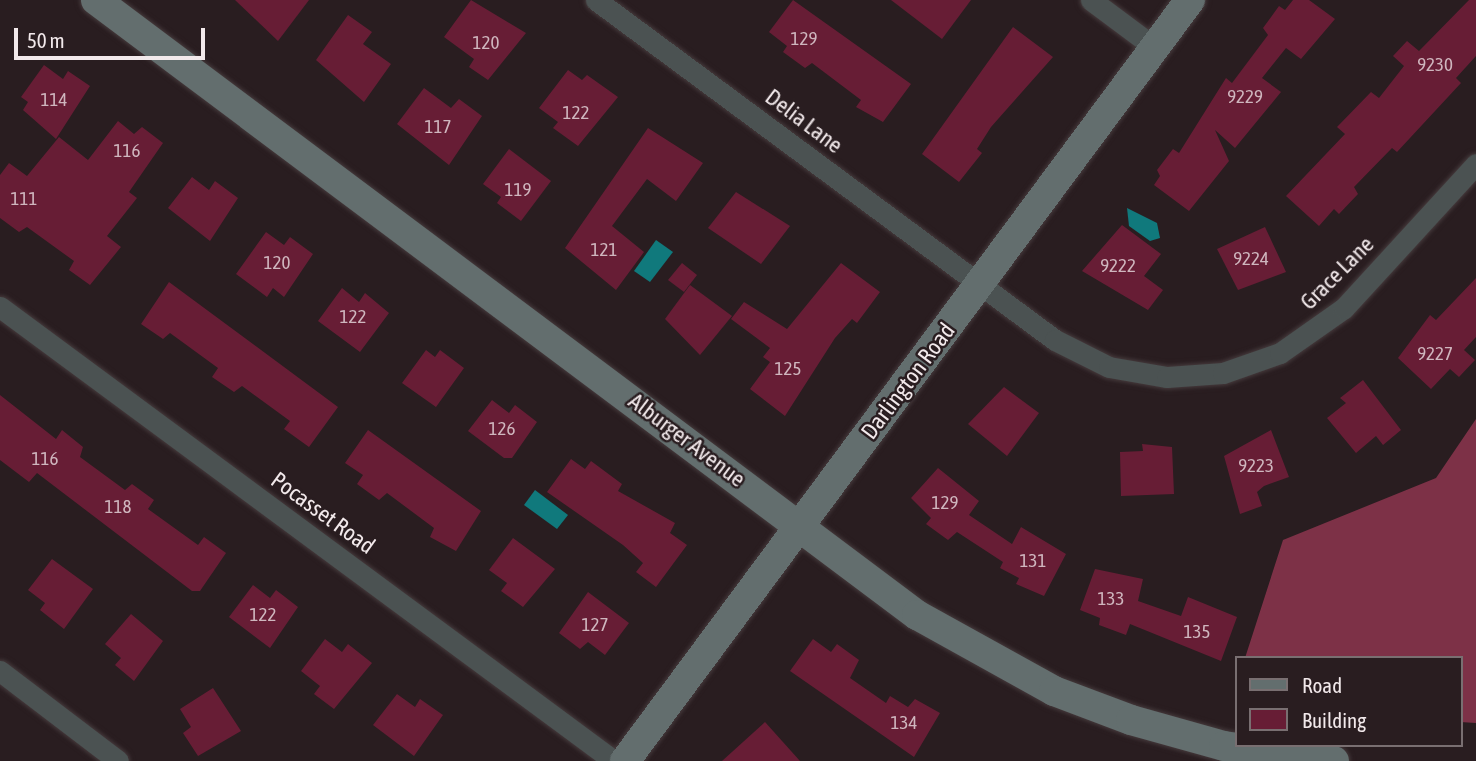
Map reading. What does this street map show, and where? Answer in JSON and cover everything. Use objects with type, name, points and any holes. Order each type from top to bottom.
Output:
[{"type":"street","name":"Alburger Avenue","points":[[96,0],[800,524],[917,615],[1055,691],[1224,746],[1334,761]]},
{"type":"street","name":"Delia Lane","points":[[596,0],[981,285]]},
{"type":"street","points":[[1091,0],[1154,47]]},
{"type":"street","name":"Darlington Road","points":[[625,761],[1190,0]]},
{"type":"street","name":"Grace Lane","points":[[981,285],[1055,340],[1109,367],[1167,377],[1223,373],[1280,353],[1315,332],[1476,164]]},
{"type":"street","name":"Pocasset Road","points":[[0,307],[614,761]]},
{"type":"street","points":[[0,671],[118,761]]},
{"type":"shaded area","points":[[1476,419],[1476,723],[1462,722],[1462,656],[1246,656],[1283,540],[1436,478]]},
{"type":"water","points":[[1127,208],[1157,223],[1160,238],[1150,241],[1129,226]]},
{"type":"water","points":[[656,240],[673,252],[650,282],[634,271]]},
{"type":"water","points":[[535,490],[568,515],[557,529],[524,505]]},
{"type":"building","points":[[235,0],[309,0],[278,41]]},
{"type":"building","points":[[471,0],[526,33],[488,80],[469,67],[474,59],[444,37]]},
{"type":"building","points":[[793,0],[911,84],[883,122],[856,107],[861,100],[812,63],[805,68],[783,52],[787,46],[769,32]]},
{"type":"building","points":[[891,0],[971,0],[942,39]]},
{"type":"building","points":[[1293,0],[1309,0],[1335,19],[1301,59],[1286,48],[1262,78],[1281,92],[1235,148],[1215,130],[1229,161],[1189,211],[1154,185],[1160,176],[1157,170],[1173,149],[1179,153],[1226,78],[1232,83],[1268,35],[1263,28],[1279,6],[1285,10]]},
{"type":"building","points":[[1469,0],[1476,0],[1476,56],[1456,78],[1461,83],[1397,152],[1392,148],[1354,187],[1358,194],[1339,214],[1334,209],[1319,226],[1286,196],[1345,134],[1337,127],[1371,92],[1379,98],[1404,66],[1393,56],[1407,41],[1419,51]]},
{"type":"building","points":[[348,15],[372,32],[363,44],[391,64],[364,102],[316,60]]},
{"type":"building","points":[[1013,27],[1053,57],[991,127],[977,149],[982,153],[959,182],[922,154]]},
{"type":"building","points":[[44,65],[63,79],[68,71],[90,86],[56,139],[23,110],[28,102],[21,97]]},
{"type":"building","points":[[568,70],[582,80],[587,75],[618,97],[578,146],[553,128],[558,122],[539,108]]},
{"type":"building","points":[[424,88],[451,108],[459,99],[482,116],[449,165],[397,124]]},
{"type":"building","points":[[118,121],[134,134],[142,127],[163,143],[129,192],[137,198],[107,236],[121,247],[90,285],[69,270],[74,261],[27,227],[19,232],[0,218],[0,175],[9,163],[27,176],[59,137],[88,160]]},
{"type":"building","points":[[648,128],[703,163],[676,201],[647,179],[612,226],[644,252],[616,290],[565,248]]},
{"type":"building","points":[[509,149],[551,181],[521,221],[497,203],[501,197],[483,184]]},
{"type":"building","points":[[192,177],[209,190],[215,181],[238,198],[210,241],[168,208]]},
{"type":"building","points":[[736,192],[790,226],[761,264],[708,228]]},
{"type":"building","points":[[1122,225],[1161,254],[1144,276],[1163,290],[1148,310],[1082,271]]},
{"type":"building","points":[[1265,227],[1286,272],[1238,290],[1217,249]]},
{"type":"building","points":[[266,232],[284,245],[290,237],[313,254],[284,297],[273,288],[267,297],[236,274]]},
{"type":"building","points":[[682,263],[697,275],[684,292],[668,280]]},
{"type":"building","points":[[841,263],[880,292],[857,323],[852,319],[835,338],[785,416],[750,389],[770,362],[763,357],[770,348],[731,319],[744,302],[787,329]]},
{"type":"building","points":[[1476,278],[1476,337],[1464,350],[1475,360],[1459,377],[1450,369],[1431,389],[1398,358],[1430,315],[1436,320]]},
{"type":"building","points":[[169,282],[338,407],[309,447],[284,429],[290,421],[242,386],[234,392],[212,377],[218,368],[170,333],[163,339],[141,324]]},
{"type":"building","points":[[690,285],[732,316],[700,355],[665,319]]},
{"type":"building","points":[[342,288],[359,302],[365,293],[389,313],[360,352],[318,321]]},
{"type":"building","points":[[426,350],[435,357],[440,350],[464,368],[436,407],[402,383]]},
{"type":"building","points":[[1363,380],[1401,430],[1383,445],[1376,436],[1356,453],[1327,418],[1346,403],[1340,398]]},
{"type":"building","points":[[1004,387],[1039,413],[1007,456],[968,424]]},
{"type":"building","points":[[0,395],[56,439],[62,430],[83,447],[80,457],[125,490],[132,484],[154,500],[148,509],[198,545],[204,537],[226,553],[200,591],[192,591],[37,473],[29,482],[0,460]]},
{"type":"building","points":[[492,400],[509,413],[515,405],[537,422],[512,458],[504,458],[468,431]]},
{"type":"building","points":[[368,430],[481,511],[456,551],[430,537],[434,528],[387,493],[379,500],[357,484],[363,475],[345,463]]},
{"type":"building","points":[[1271,430],[1289,477],[1264,486],[1257,492],[1262,506],[1240,514],[1224,456]]},
{"type":"building","points":[[1142,444],[1172,447],[1174,494],[1121,496],[1120,452],[1143,451]]},
{"type":"building","points":[[571,459],[585,469],[591,461],[622,484],[618,491],[675,523],[670,533],[687,545],[656,587],[636,572],[643,563],[623,545],[547,492]]},
{"type":"building","points":[[938,468],[979,501],[969,515],[1012,544],[1021,527],[1066,554],[1044,596],[1016,584],[1019,578],[1000,568],[1003,562],[957,532],[948,540],[926,524],[931,518],[911,498]]},
{"type":"building","points":[[513,538],[555,569],[523,607],[501,591],[507,583],[489,570]]},
{"type":"building","points":[[52,559],[93,589],[64,629],[40,610],[45,603],[28,590]]},
{"type":"building","points":[[1095,569],[1143,579],[1138,601],[1181,616],[1188,597],[1237,617],[1221,661],[1130,624],[1126,635],[1099,625],[1100,618],[1080,610]]},
{"type":"building","points":[[253,585],[270,598],[276,590],[298,607],[270,648],[229,617]]},
{"type":"building","points":[[588,592],[629,623],[605,655],[588,642],[580,649],[559,633]]},
{"type":"building","points":[[131,614],[163,641],[134,681],[115,665],[121,658],[105,644]]},
{"type":"building","points":[[325,639],[342,652],[348,644],[372,663],[334,709],[314,694],[320,686],[301,671]]},
{"type":"building","points":[[813,639],[831,652],[837,644],[859,660],[850,678],[886,703],[890,696],[908,707],[915,699],[940,713],[914,757],[790,671]]},
{"type":"building","points":[[213,688],[241,731],[198,756],[183,733],[191,727],[180,709]]},
{"type":"building","points":[[397,694],[415,707],[420,699],[443,715],[414,756],[373,725]]},
{"type":"building","points":[[765,722],[800,761],[722,761]]}]
